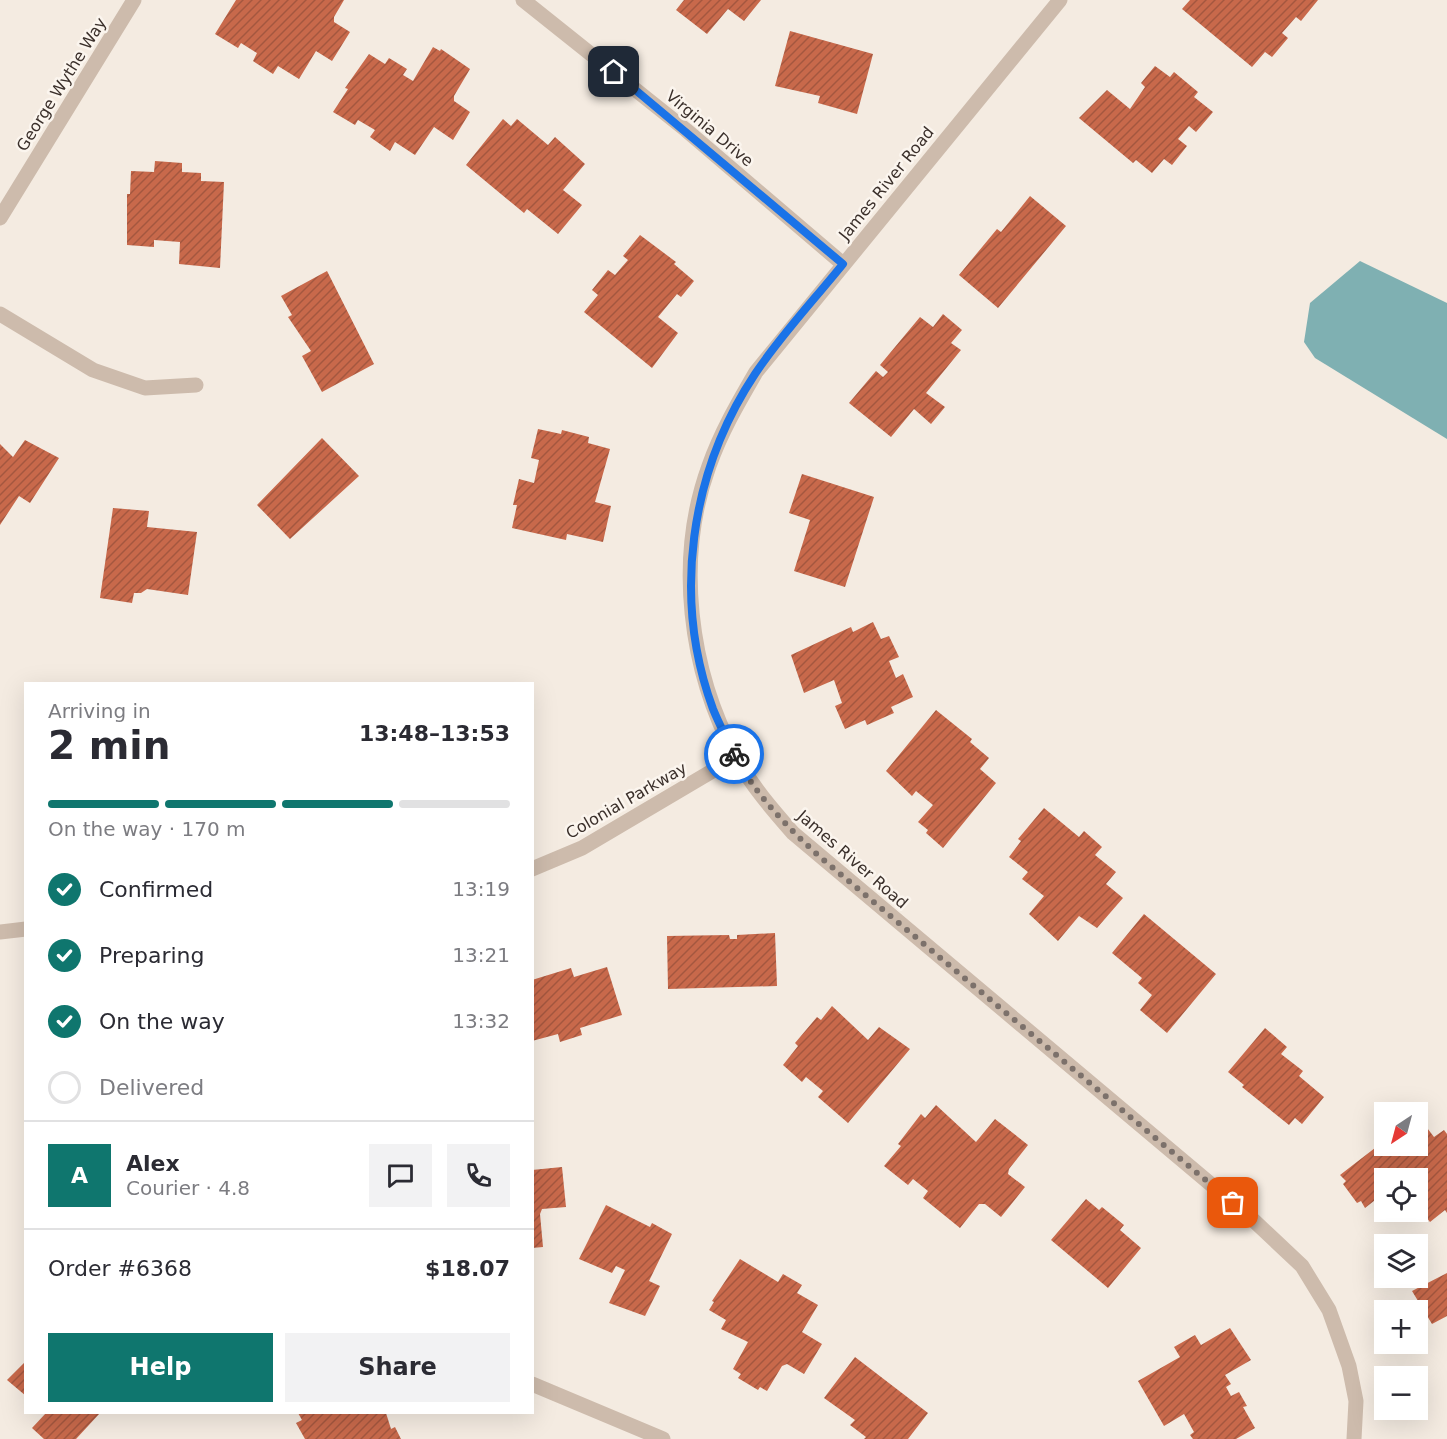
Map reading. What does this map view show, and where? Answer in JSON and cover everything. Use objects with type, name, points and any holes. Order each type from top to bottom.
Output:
[{"type":"street","name":"George Wythe Way","points":[[0,218],[134,0]]},
{"type":"street","name":"Virginia Drive","points":[[523,0],[686,130],[843,264]]},
{"type":"street","name":"James River Road","points":[[1060,0],[756,372],[729,418],[708,468],[696,518],[691,568],[692,616],[700,663],[713,709],[736,758],[760,795],[793,833],[1251,1218],[1302,1266],[1329,1310],[1349,1366],[1356,1401],[1354,1439]]},
{"type":"street","points":[[0,314],[93,370],[145,388],[196,385]]},
{"type":"street","name":"Colonial Parkway","points":[[534,868],[582,848],[736,758]]},
{"type":"street","points":[[0,932],[24,929]]},
{"type":"street","points":[[534,1385],[663,1439]]},
{"type":"water","points":[[1360,261],[1447,303],[1447,439],[1315,358],[1304,342],[1310,303]]},
{"type":"building","points":[[236,0],[344,0],[334,17],[334,22],[350,32],[332,61],[316,51],[299,79],[278,66],[273,74],[253,61],[257,53],[241,43],[238,48],[215,34]]},
{"type":"building","points":[[684,0],[761,0],[744,21],[728,9],[707,34],[676,10]]},
{"type":"building","points":[[1190,0],[1318,0],[1301,21],[1296,17],[1282,33],[1288,38],[1272,57],[1265,52],[1252,67],[1182,9]]},
{"type":"building","points":[[790,31],[873,54],[857,114],[818,103],[820,96],[775,86]]},
{"type":"building","points":[[433,47],[440,51],[441,49],[470,69],[454,96],[454,101],[470,112],[453,140],[434,127],[415,155],[395,142],[390,151],[370,137],[375,130],[358,120],[355,125],[333,112],[348,89],[345,88],[369,54],[385,64],[389,58],[407,69],[403,75],[413,81]]},
{"type":"building","points":[[1155,66],[1170,77],[1174,72],[1198,92],[1194,97],[1213,112],[1196,132],[1189,126],[1178,139],[1187,146],[1172,165],[1164,159],[1152,173],[1136,160],[1133,163],[1079,118],[1107,90],[1130,109],[1145,87],[1141,83]]},
{"type":"building","points":[[503,119],[511,126],[517,119],[548,145],[555,137],[585,164],[563,190],[582,205],[558,234],[527,209],[524,213],[466,165]]},
{"type":"building","points":[[155,161],[182,163],[182,172],[201,173],[201,181],[224,182],[220,268],[179,264],[180,242],[154,240],[154,247],[127,245],[127,194],[130,194],[131,171],[154,172]]},
{"type":"building","points":[[1030,196],[1066,226],[998,308],[959,275],[997,229],[1001,232]]},
{"type":"building","points":[[640,235],[676,262],[674,264],[694,281],[681,297],[677,294],[658,317],[678,333],[652,368],[584,312],[598,295],[592,290],[608,270],[615,275],[628,260],[623,256]]},
{"type":"building","points":[[327,271],[374,364],[322,392],[302,356],[311,351],[288,317],[292,315],[281,296]]},
{"type":"building","points":[[943,314],[962,330],[951,343],[961,350],[926,393],[945,407],[931,424],[914,409],[891,437],[849,403],[876,371],[883,377],[888,372],[880,365],[920,317],[933,327]]},
{"type":"building","points":[[538,429],[561,434],[562,430],[589,437],[588,443],[610,449],[595,502],[611,506],[603,542],[567,534],[566,540],[512,528],[517,505],[513,505],[519,479],[534,483],[539,460],[531,458]]},
{"type":"building","points":[[322,438],[359,476],[290,539],[257,505]]},
{"type":"building","points":[[25,440],[59,458],[30,503],[19,496],[0,525],[0,444],[13,457]]},
{"type":"building","points":[[802,474],[874,497],[845,587],[794,571],[810,520],[789,513]]},
{"type":"building","points":[[113,508],[149,511],[147,527],[197,532],[188,595],[147,589],[141,593],[134,593],[132,603],[100,598]]},
{"type":"building","points":[[873,622],[881,639],[889,636],[899,657],[889,661],[896,678],[903,674],[913,697],[891,707],[894,713],[867,725],[865,720],[845,729],[835,706],[842,703],[834,680],[804,693],[791,655],[851,627],[853,632]]},
{"type":"building","points":[[936,710],[972,739],[970,742],[989,758],[980,769],[996,783],[943,848],[926,833],[928,830],[918,822],[933,805],[916,791],[912,796],[886,771]]},
{"type":"building","points":[[1044,808],[1079,837],[1084,831],[1102,847],[1095,855],[1116,872],[1106,884],[1123,898],[1097,928],[1079,916],[1058,941],[1029,914],[1044,896],[1022,879],[1028,872],[1009,857],[1021,841],[1018,839]]},
{"type":"building","points":[[1144,914],[1216,974],[1167,1033],[1140,1010],[1152,995],[1138,983],[1142,978],[1112,953]]},
{"type":"building","points":[[775,933],[777,986],[668,989],[667,936],[729,935],[730,939],[737,939],[737,935]]},
{"type":"building","points":[[607,967],[622,1015],[580,1028],[582,1035],[560,1042],[558,1034],[534,1040],[534,979],[571,968],[574,977]]},
{"type":"building","points":[[832,1006],[868,1040],[879,1027],[910,1049],[848,1123],[818,1097],[823,1091],[806,1077],[802,1082],[783,1065],[798,1046],[795,1043],[817,1017],[821,1020]]},
{"type":"building","points":[[1265,1028],[1287,1047],[1281,1054],[1303,1071],[1299,1076],[1324,1097],[1302,1124],[1295,1118],[1289,1125],[1242,1087],[1244,1085],[1228,1072]]},
{"type":"building","points":[[936,1105],[976,1142],[995,1119],[1028,1145],[1009,1169],[1008,1174],[1025,1187],[1001,1217],[985,1204],[979,1204],[960,1228],[923,1198],[928,1191],[913,1179],[908,1185],[884,1166],[901,1146],[898,1144],[921,1114],[925,1118]]},
{"type":"building","points":[[1428,1129],[1434,1137],[1444,1130],[1447,1134],[1447,1213],[1445,1210],[1430,1222],[1428,1220],[1428,1168],[1374,1168],[1374,1201],[1365,1208],[1361,1201],[1357,1203],[1343,1184],[1346,1181],[1340,1175],[1374,1149],[1374,1156],[1428,1156]]},
{"type":"building","points":[[562,1167],[566,1207],[542,1209],[540,1214],[543,1247],[534,1248],[534,1170]]},
{"type":"building","points":[[1086,1199],[1099,1210],[1102,1207],[1124,1225],[1120,1230],[1141,1248],[1108,1288],[1051,1240]]},
{"type":"building","points":[[606,1205],[650,1227],[652,1223],[672,1234],[649,1281],[660,1286],[645,1316],[609,1303],[625,1270],[616,1266],[612,1273],[579,1259]]},
{"type":"building","points":[[740,1259],[778,1282],[783,1274],[802,1285],[797,1293],[818,1305],[802,1332],[822,1344],[804,1374],[787,1364],[782,1366],[767,1391],[760,1387],[758,1390],[738,1378],[741,1374],[733,1369],[748,1342],[721,1329],[726,1320],[709,1310],[714,1302],[712,1301]]},
{"type":"building","points":[[1447,1273],[1447,1316],[1432,1324],[1428,1317],[1428,1300],[1417,1300],[1412,1291],[1418,1288],[1428,1288],[1428,1283]]},
{"type":"building","points":[[1230,1328],[1251,1360],[1225,1375],[1231,1384],[1226,1387],[1231,1396],[1239,1392],[1247,1406],[1243,1407],[1255,1428],[1236,1439],[1193,1439],[1190,1435],[1194,1432],[1184,1414],[1164,1426],[1138,1381],[1180,1357],[1174,1347],[1195,1335],[1201,1345]]},
{"type":"building","points":[[855,1357],[928,1413],[908,1439],[864,1439],[866,1437],[850,1425],[855,1420],[824,1398]]},
{"type":"building","points":[[24,1363],[24,1394],[7,1380]]},
{"type":"building","points":[[45,1414],[99,1414],[76,1439],[44,1439],[32,1428]]},
{"type":"building","points":[[299,1414],[386,1414],[391,1429],[395,1427],[401,1439],[305,1439],[296,1423],[302,1420]]},
{"type":"way so far","points":[[734,754],[760,795],[793,833],[1233,1203]]},
{"type":"route","points":[[614,72],[686,130],[843,264],[756,372],[729,418],[708,468],[696,518],[691,568],[692,616],[700,663],[713,709],[734,754]]}]
